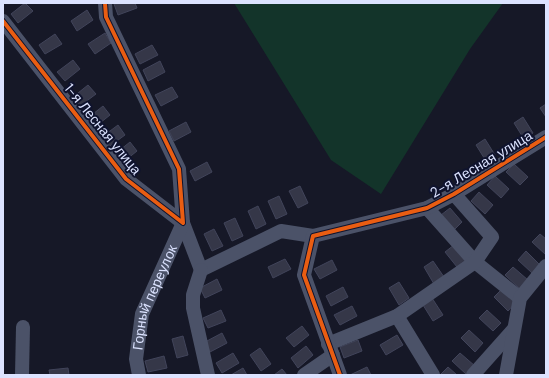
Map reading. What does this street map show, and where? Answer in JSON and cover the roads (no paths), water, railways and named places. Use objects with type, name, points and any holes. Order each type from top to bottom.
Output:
[{"type":"street","points":[[105,3],[106,17],[179,169],[183,224],[201,270],[192,295],[208,375]]},
{"type":"street","name":"1-я Лесная улица","points":[[3,21],[126,179],[183,224]]},
{"type":"street","name":"2-я Лесная улица","points":[[313,236],[427,208],[454,194],[546,137]]},
{"type":"street","name":"2-я Лесная улица","points":[[304,375],[330,350],[397,316],[475,262],[492,237],[454,194]]},
{"type":"street","name":"2-я Лесная улица","points":[[427,208],[475,262],[520,298]]},
{"type":"street","name":"Горный переулок","points":[[139,375],[136,359],[142,314],[183,224]]},
{"type":"street","points":[[201,270],[282,231],[313,236],[304,275],[340,375]]},
{"type":"street","points":[[506,375],[520,298],[546,266]]},
{"type":"street","points":[[397,316],[433,375]]},
{"type":"street","points":[[22,375],[23,327]]},
{"type":"street","points":[[473,375],[514,328]]}]
